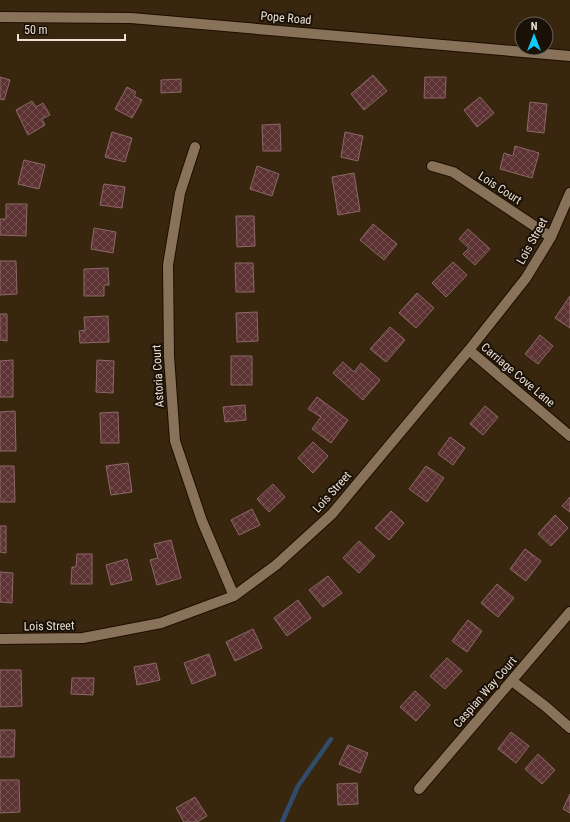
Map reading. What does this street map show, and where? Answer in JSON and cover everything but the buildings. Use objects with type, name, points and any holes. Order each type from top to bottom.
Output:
[{"type":"street","name":"Pope Road","points":[[0,17],[131,18],[570,56]]},
{"type":"street","name":"Astoria Court","points":[[195,147],[180,193],[168,265],[169,356],[175,441],[202,521],[234,596]]},
{"type":"street","name":"Lois Court","points":[[432,166],[452,172],[551,237]]},
{"type":"street","name":"Lois Street","points":[[0,639],[83,638],[161,623],[234,596],[276,565],[332,514],[526,278],[551,237],[570,193]]},
{"type":"street","name":"Carriage Cove Lane","points":[[468,350],[570,436]]},
{"type":"street","name":"Caspian Way Court","points":[[419,789],[570,612]]},
{"type":"street","points":[[512,681],[545,706],[570,728]]},
{"type":"waterway","points":[[282,822],[298,786],[331,739]]}]
